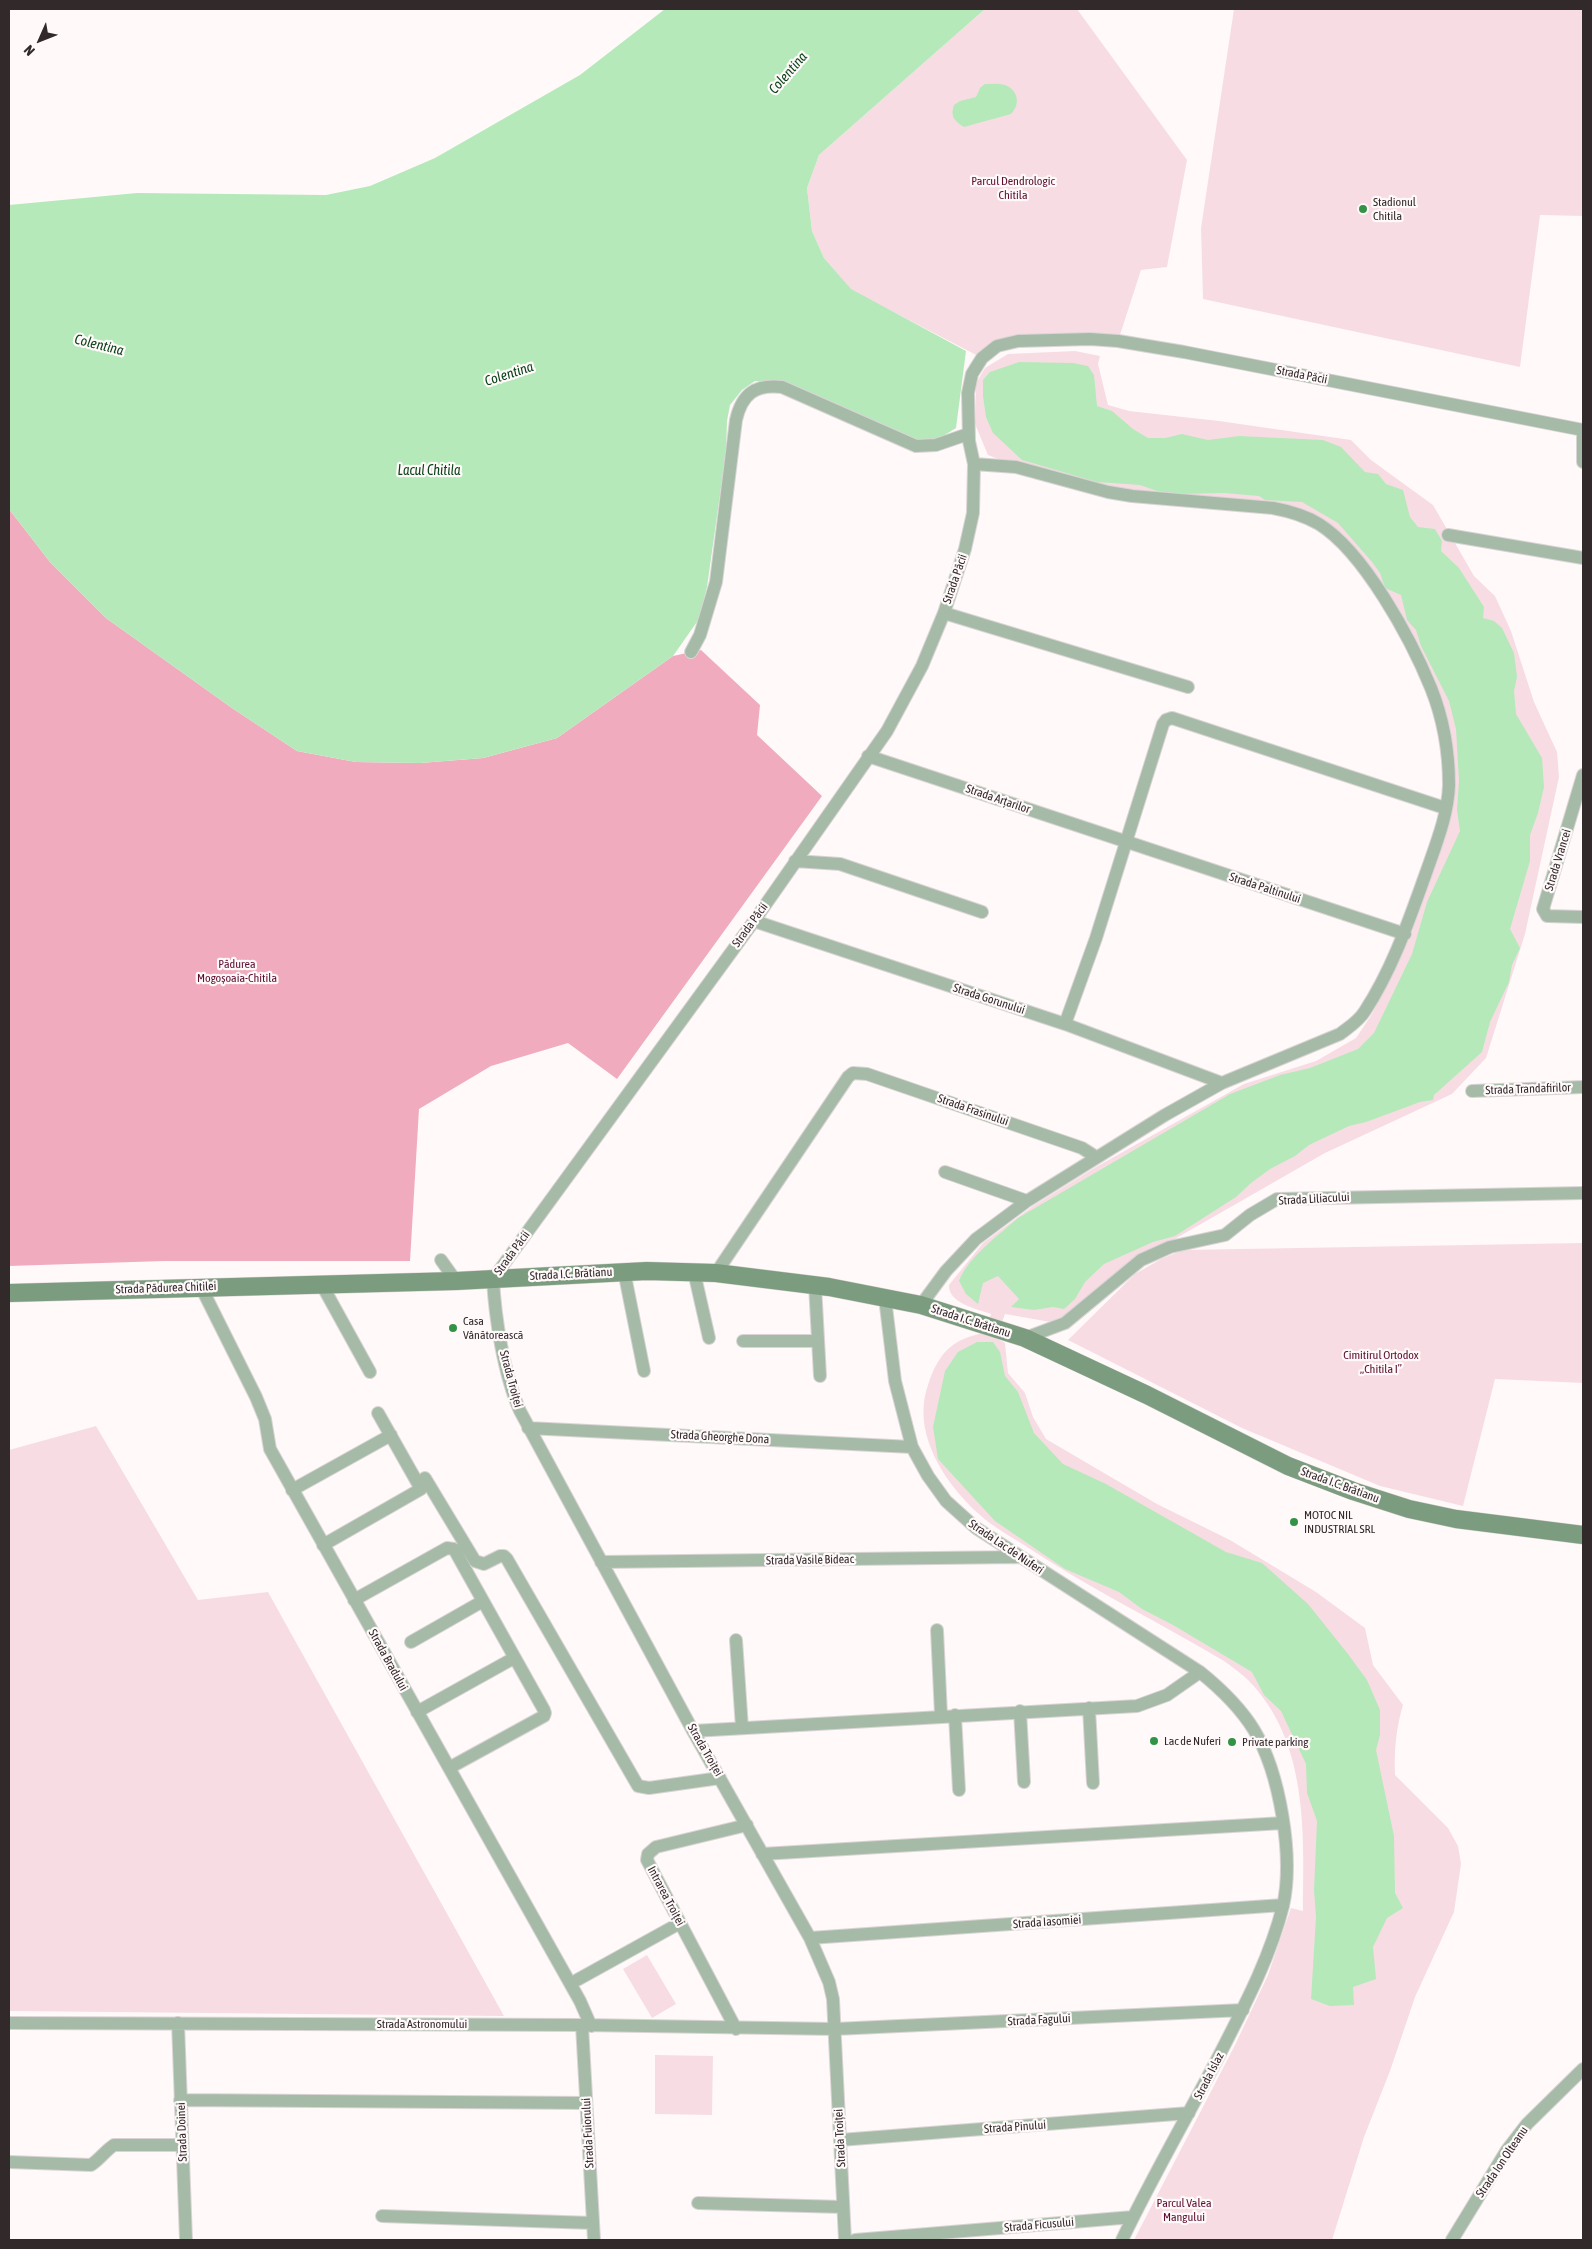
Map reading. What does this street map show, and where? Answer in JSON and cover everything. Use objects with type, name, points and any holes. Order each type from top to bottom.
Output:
[{"type":"main road","name":"Strada I.C. Brătianu","points":[[322,1285],[493,1279],[624,1271],[694,1272],[815,1285],[921,1305],[1025,1338],[1138,1391],[1288,1466],[1353,1491],[1409,1509],[1456,1519],[1583,1535]]},
{"type":"main road","name":"Strada Pădurea Chitilei","points":[[9,1293],[322,1285]]},
{"type":"street","name":"Strada Păcii","points":[[493,1279],[754,921],[901,707],[944,613],[965,549],[971,522],[974,464],[968,434],[968,393],[972,374],[982,358],[997,346],[1018,341],[1090,339],[1118,341],[1176,350],[1583,430]]},
{"type":"street","points":[[691,652],[700,634],[716,582],[729,459],[737,414],[745,398],[753,390],[762,386],[782,387],[916,446],[936,445],[968,434]]},
{"type":"street","points":[[1583,430],[1583,462]]},
{"type":"street","points":[[921,1305],[946,1271],[976,1239],[1027,1201],[1165,1114],[1222,1083],[1340,1034],[1355,1023],[1365,1012],[1404,934],[1439,837],[1449,787],[1443,729],[1431,689],[1407,639],[1360,563],[1341,541],[1319,524],[1295,512],[1273,508],[1132,496],[1108,492],[1016,467],[974,464]]},
{"type":"street","points":[[1448,535],[1583,558]]},
{"type":"street","points":[[944,613],[1188,687]]},
{"type":"street","points":[[1065,1024],[1096,938],[1163,724],[1166,720],[1172,718],[1445,808]]},
{"type":"street","name":"Strada Arțarilor","points":[[868,756],[1126,843]]},
{"type":"street","name":"Strada Vrancei","points":[[1583,775],[1543,909],[1545,915],[1583,918]]},
{"type":"street","name":"Strada Paltinului","points":[[1126,843],[1404,934]]},
{"type":"street","points":[[795,862],[840,864],[982,912]]},
{"type":"street","name":"Strada Gorunului","points":[[754,921],[1065,1024],[1222,1083]]},
{"type":"street","name":"Strada Frasinului","points":[[716,1273],[848,1077],[853,1073],[868,1074],[1073,1145],[1096,1157]]},
{"type":"street","name":"Strada Trandafirilor","points":[[1472,1091],[1583,1087]]},
{"type":"street","points":[[945,1172],[1027,1201]]},
{"type":"street","name":"Strada Liliacului","points":[[1025,1338],[1065,1323],[1141,1260],[1170,1247],[1225,1236],[1258,1210],[1277,1199],[1583,1192]]},
{"type":"street","points":[[441,1260],[456,1280]]},
{"type":"street","points":[[624,1271],[644,1371]]},
{"type":"street","points":[[694,1272],[709,1338]]},
{"type":"street","name":"Strada Troiței","points":[[493,1279],[494,1298],[507,1371],[515,1400],[528,1428],[693,1731],[810,1938],[829,1982],[833,1999],[835,2029],[845,2240]]},
{"type":"street","points":[[322,1285],[370,1372]]},
{"type":"street","points":[[815,1285],[820,1376]]},
{"type":"street","name":"Strada Bradului","points":[[201,1287],[256,1397],[265,1419],[270,1449],[580,2001],[587,2026]]},
{"type":"street","name":"Strada Lac de Nuferi","points":[[885,1298],[895,1381],[912,1447],[928,1476],[946,1501],[976,1528],[1019,1557],[1200,1672],[1222,1690],[1254,1730],[1273,1774],[1283,1823],[1286,1869],[1283,1906]]},
{"type":"street","points":[[744,1341],[818,1341]]},
{"type":"street","points":[[323,1545],[421,1489],[378,1413]]},
{"type":"street","name":"Strada Gheorghe Dona","points":[[528,1428],[912,1447]]},
{"type":"street","points":[[292,1490],[391,1435]]},
{"type":"street","points":[[425,1478],[475,1561],[484,1564],[500,1556],[504,1556],[507,1559],[638,1786],[649,1788],[720,1778]]},
{"type":"street","points":[[354,1600],[450,1548],[454,1549],[546,1713],[544,1716],[449,1768]]},
{"type":"street","name":"Strada Vasile Bideac","points":[[601,1562],[1019,1557]]},
{"type":"street","points":[[411,1642],[483,1601]]},
{"type":"street","points":[[937,1630],[941,1715]]},
{"type":"street","points":[[736,1640],[742,1728]]},
{"type":"street","points":[[417,1712],[514,1658]]},
{"type":"street","points":[[693,1731],[1146,1704],[1167,1695],[1200,1672]]},
{"type":"street","points":[[1089,1708],[1094,1782]]},
{"type":"street","points":[[1020,1711],[1024,1782]]},
{"type":"street","points":[[956,1714],[959,1790]]},
{"type":"street","points":[[762,1854],[1283,1823]]},
{"type":"street","name":"Intrarea Troiței","points":[[736,2029],[648,1864],[648,1854],[656,1847],[747,1825]]},
{"type":"street","name":"Strada Iasomiei","points":[[810,1938],[1283,1906]]},
{"type":"street","name":"Strada Islaz","points":[[1122,2240],[1243,2010],[1270,1946],[1283,1906]]},
{"type":"street","points":[[578,1980],[680,1923]]},
{"type":"street","name":"Strada Fagului","points":[[835,2029],[1243,2010]]},
{"type":"street","name":"Strada Astronomului","points":[[9,2023],[835,2029]]},
{"type":"street","name":"Strada Doinei","points":[[178,2023],[186,2240]]},
{"type":"street","name":"Strada Fuiorului","points":[[587,2026],[586,2103],[594,2240]]},
{"type":"street","name":"Strada Ion Olteanu","points":[[1452,2240],[1507,2150],[1527,2124],[1583,2069]]},
{"type":"street","points":[[180,2100],[586,2103]]},
{"type":"street","name":"Strada Pinului","points":[[840,2140],[1189,2114]]},
{"type":"street","points":[[9,2162],[91,2165],[114,2145],[182,2146]]},
{"type":"street","points":[[698,2203],[843,2207]]},
{"type":"street","points":[[382,2216],[593,2222]]},
{"type":"street","name":"Strada Ficusului","points":[[855,2240],[1133,2217]]},
{"type":"green space","name":"Parcul Dendrologic Chitila","points":[[985,9],[1077,9],[1187,160],[1167,267],[1141,270],[1118,341],[1019,341],[982,358],[851,290],[824,258],[812,231],[807,188],[819,155]]},
{"type":"green space","points":[[1234,9],[1583,9],[1583,216],[1540,215],[1520,367],[1203,299],[1201,228]]},
{"type":"green space","name":"Parcul Valea Mangului","points":[[1075,351],[1100,356],[1098,364],[1108,405],[1129,411],[1219,421],[1351,440],[1371,460],[1433,505],[1474,576],[1495,596],[1511,631],[1534,702],[1557,752],[1559,777],[1525,934],[1486,1058],[1452,1094],[1325,1153],[1173,1240],[1056,1323],[1005,1314],[996,1338],[1005,1343],[1008,1373],[1025,1393],[1033,1417],[1046,1439],[1157,1504],[1230,1540],[1316,1592],[1365,1628],[1373,1665],[1403,1705],[1396,1740],[1395,1775],[1448,1828],[1458,1846],[1461,1864],[1454,1912],[1415,1997],[1390,2071],[1364,2137],[1332,2240],[1134,2240],[1235,2045],[1268,1975],[1291,1908],[1303,1911],[1302,1819],[1292,1759],[1282,1731],[1268,1704],[1248,1680],[1224,1661],[1075,1577],[997,1528],[980,1515],[955,1488],[934,1456],[924,1421],[924,1403],[936,1364],[948,1349],[955,1343],[973,1335],[985,1333],[991,1314],[958,1301],[950,1291],[949,1285],[983,1243],[1033,1206],[1096,1167],[1244,1084],[1316,1061],[1356,1038],[1372,1014],[1404,949],[1447,831],[1449,738],[1405,639],[1364,569],[1307,517],[1116,493],[1021,468],[988,455],[975,424],[976,383],[985,368],[1008,354]]},
{"type":"green space","name":"Pădurea Mogoșoaia-Chitila","points":[[9,509],[50,562],[106,618],[232,708],[297,751],[356,762],[420,763],[483,758],[557,738],[673,656],[701,650],[760,705],[757,735],[822,796],[617,1079],[568,1043],[491,1066],[419,1109],[410,1261],[164,1261],[9,1266]]},
{"type":"green space","name":"Cimitirul Ortodox „Chitila I”","points":[[1583,1243],[1583,1383],[1495,1379],[1463,1506],[1380,1486],[1242,1428],[1068,1340],[1135,1274],[1161,1259],[1183,1250]]},
{"type":"green space","points":[[96,1426],[198,1600],[268,1592],[504,2016],[9,2011],[9,1450]]},
{"type":"green space","points":[[647,1955],[676,2004],[652,2018],[623,1969]]},
{"type":"green space","points":[[655,2055],[713,2056],[712,2115],[655,2114]]},
{"type":"water","name":"Lacul Chitila","points":[[665,9],[985,9],[819,155],[807,188],[812,231],[824,258],[851,289],[966,351],[956,428],[930,444],[882,428],[779,382],[755,381],[742,390],[730,405],[727,421],[726,452],[707,587],[699,619],[673,656],[557,738],[483,758],[420,763],[356,762],[297,751],[232,708],[106,618],[50,562],[9,509],[9,205],[137,193],[326,195],[370,186],[435,158],[580,75]]},
{"type":"water","points":[[985,84],[1003,84],[1009,87],[1017,98],[1016,106],[1011,114],[964,127],[954,118],[952,112],[954,105],[960,101],[976,97],[980,88]]},
{"type":"water","points":[[1019,362],[1073,363],[1088,366],[1094,375],[1097,406],[1112,411],[1133,429],[1148,438],[1165,438],[1182,434],[1208,440],[1239,436],[1323,440],[1341,447],[1365,472],[1378,474],[1386,484],[1403,490],[1410,517],[1418,527],[1435,529],[1442,541],[1441,551],[1459,568],[1484,607],[1483,618],[1494,621],[1502,628],[1514,653],[1517,677],[1514,691],[1516,714],[1542,758],[1544,787],[1538,813],[1530,835],[1530,861],[1510,929],[1520,948],[1512,965],[1509,982],[1490,1022],[1482,1052],[1434,1095],[1433,1100],[1420,1102],[1366,1122],[1349,1126],[1309,1145],[1295,1156],[1270,1169],[1236,1197],[1175,1236],[1153,1242],[1104,1264],[1085,1282],[1075,1299],[1064,1309],[1053,1307],[1034,1310],[1011,1307],[1019,1299],[998,1276],[983,1283],[978,1304],[966,1294],[959,1281],[963,1272],[969,1263],[993,1239],[1018,1218],[1230,1094],[1280,1075],[1310,1068],[1358,1049],[1374,1033],[1412,954],[1427,902],[1460,831],[1457,810],[1459,781],[1456,729],[1449,701],[1421,646],[1416,630],[1407,620],[1401,595],[1385,588],[1380,573],[1338,523],[1302,502],[1265,500],[1259,496],[1224,493],[1180,494],[1157,491],[1140,485],[1097,482],[1022,460],[993,433],[986,417],[983,396],[983,380],[990,372]]},
{"type":"water","points":[[977,1342],[993,1342],[1000,1352],[1005,1376],[1018,1392],[1034,1433],[1063,1464],[1106,1484],[1226,1552],[1262,1563],[1308,1604],[1367,1680],[1380,1710],[1380,1735],[1376,1750],[1394,1836],[1395,1893],[1403,1908],[1387,1918],[1373,1947],[1376,1979],[1353,1987],[1354,2005],[1330,2006],[1311,1999],[1316,1917],[1314,1890],[1317,1821],[1307,1793],[1306,1764],[1281,1711],[1264,1695],[1252,1672],[1173,1625],[1142,1609],[1119,1592],[1065,1569],[995,1521],[938,1459],[933,1427],[945,1371],[958,1352]]},
{"type":"place","name":"Stadionul Chitila","points":[[1363,209]]},
{"type":"place","name":"Casa Vânătorească","points":[[453,1328]]},
{"type":"place","name":"MOTOC NIL INDUSTRIAL SRL","points":[[1294,1522]]},
{"type":"place","name":"Lac de Nuferi","points":[[1154,1741]]},
{"type":"place","name":"Private parking","points":[[1232,1742]]},
{"type":"water label","name":"Colentina","points":[[788,73]]},
{"type":"water label","name":"Colentina","points":[[99,345]]},
{"type":"water label","name":"Colentina","points":[[509,374]]}]
